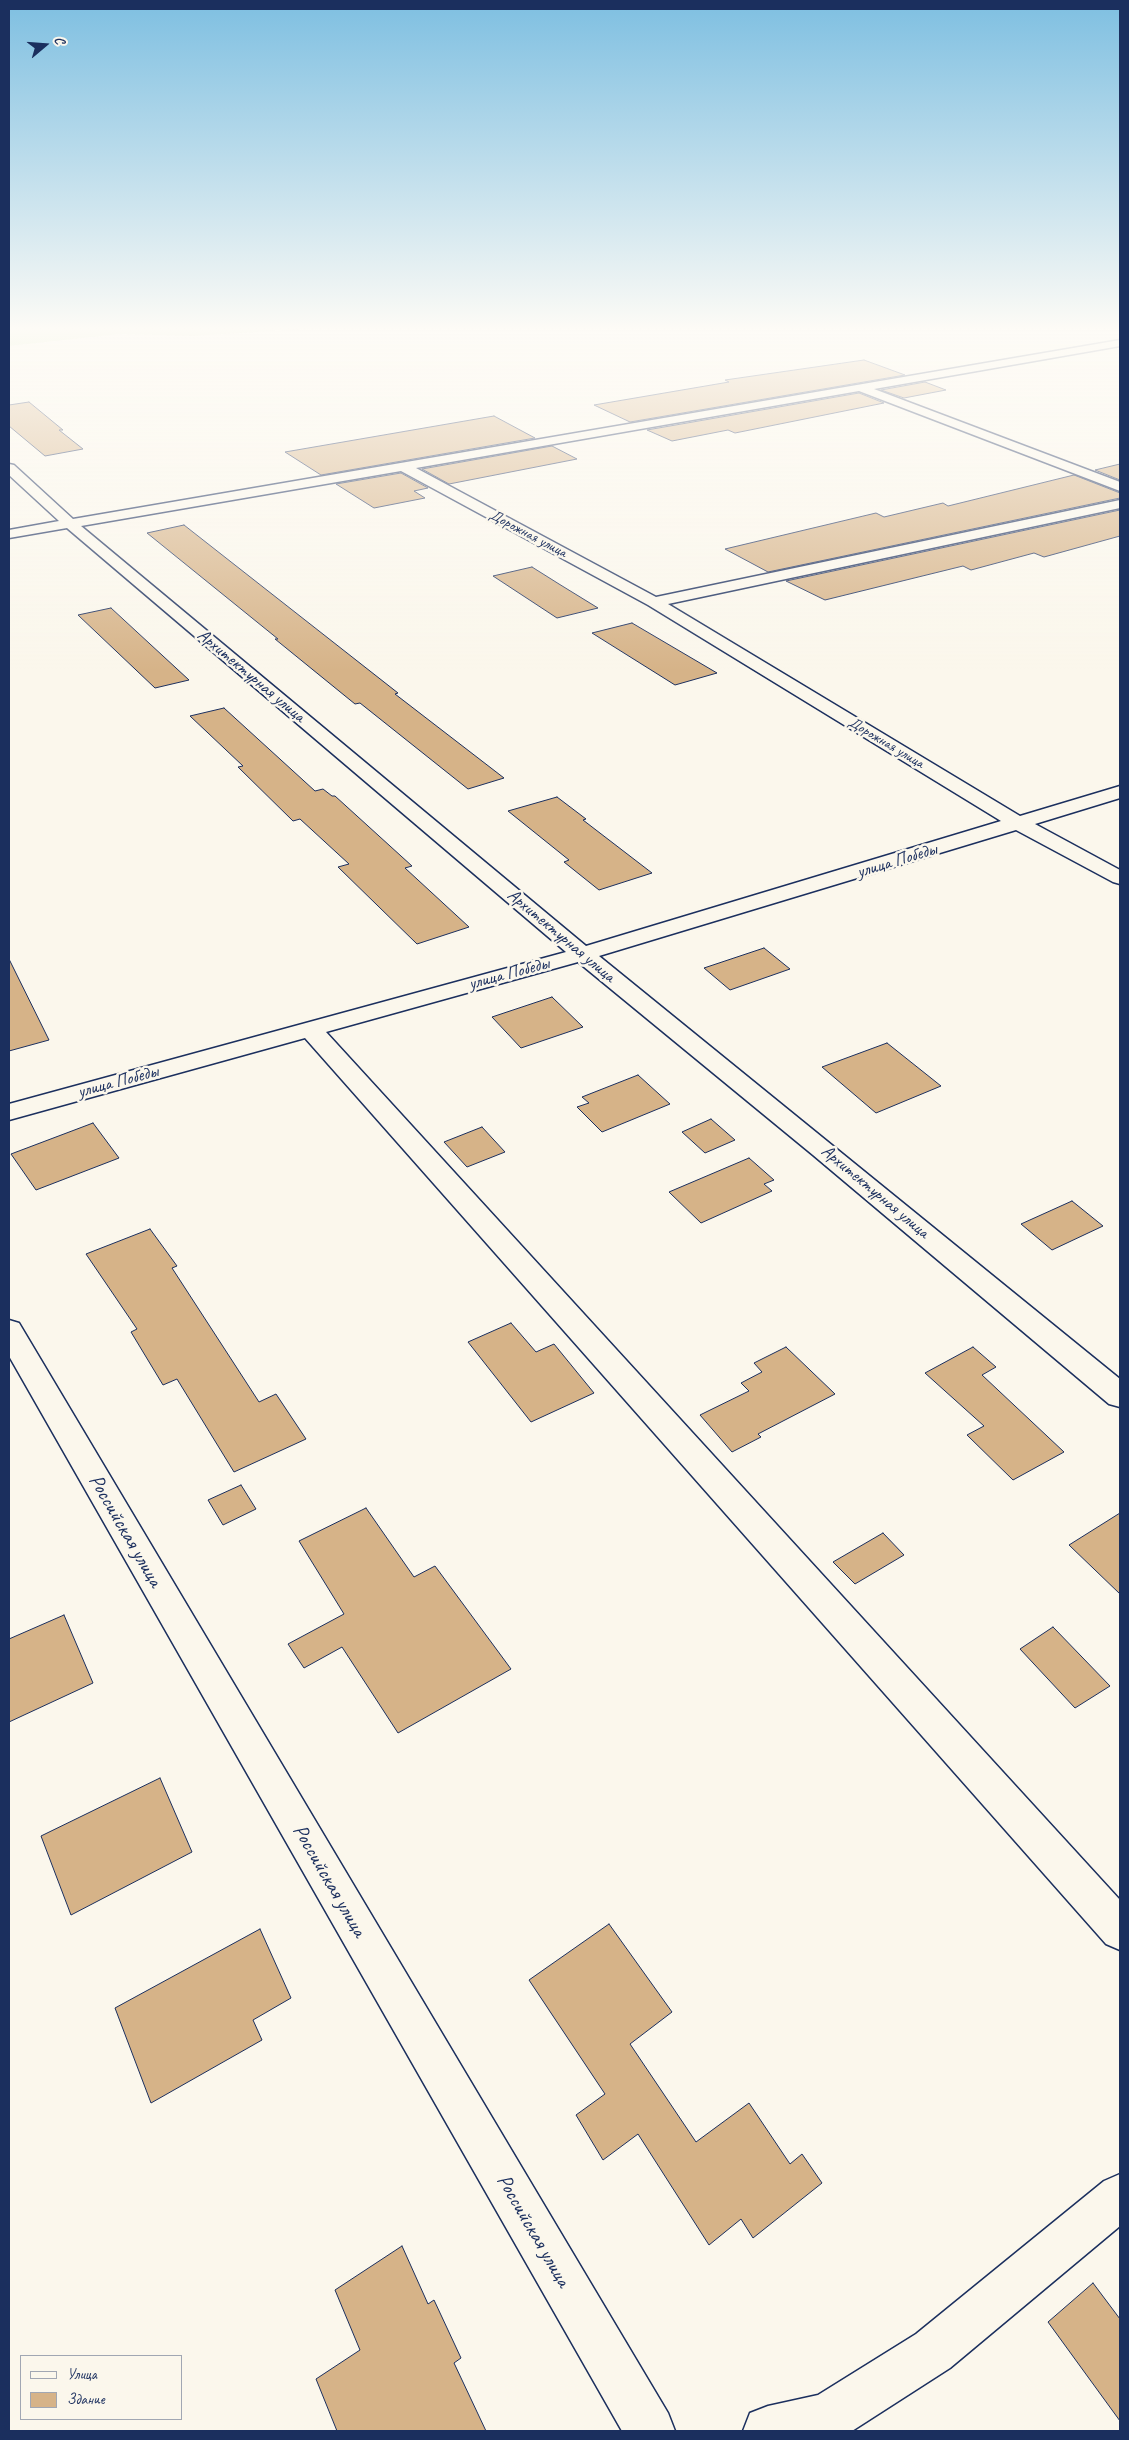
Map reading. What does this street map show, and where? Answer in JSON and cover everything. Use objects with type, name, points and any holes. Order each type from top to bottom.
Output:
[{"type":"street","points":[[9,534],[536,443]]},
{"type":"street","points":[[1005,443],[1120,487]]},
{"type":"street","name":"Дорожная улица","points":[[402,466],[654,602],[1020,824],[1120,878]]},
{"type":"street","name":"Архитектурная улица","points":[[9,468],[69,523],[582,954],[822,1149],[1120,1396]]},
{"type":"street","points":[[654,602],[1120,504]]},
{"type":"street","name":"улица Победы","points":[[9,1112],[582,954],[1020,824],[1120,792]]},
{"type":"street","points":[[310,1029],[1120,1930]]},
{"type":"street","name":"Российская улица","points":[[9,1331],[650,2431]]},
{"type":"street","points":[[768,2431],[827,2418],[933,2351],[1120,2197]]},
{"type":"building","points":[[29,443],[75,443],[83,449],[45,456]]},
{"type":"building","points":[[338,443],[507,443],[321,475],[285,452]]},
{"type":"building","points":[[552,446],[577,459],[449,484],[422,469]]},
{"type":"building","points":[[1120,464],[1120,480],[1095,470]]},
{"type":"building","points":[[401,473],[428,488],[414,491],[425,498],[374,508],[336,484]]},
{"type":"building","points":[[1074,475],[1120,493],[1120,498],[768,572],[725,549],[876,513],[884,517],[943,503],[948,506]]},
{"type":"building","points":[[1120,510],[1120,536],[1044,557],[1034,553],[971,570],[963,566],[825,600],[786,581]]},
{"type":"building","points":[[184,525],[398,693],[395,694],[504,778],[468,789],[360,703],[355,704],[147,533]]},
{"type":"building","points":[[532,567],[598,608],[557,618],[493,576]]},
{"type":"building","points":[[111,608],[189,680],[155,688],[78,615]]},
{"type":"building","points":[[632,623],[717,673],[675,685],[592,633]]},
{"type":"building","points":[[224,708],[315,791],[323,789],[332,796],[335,796],[412,866],[405,868],[469,927],[417,944],[338,867],[349,864],[300,819],[293,821],[238,767],[243,766],[190,716]]},
{"type":"building","points":[[557,797],[586,819],[583,820],[652,873],[599,890],[564,862],[569,860],[508,811]]},
{"type":"building","points":[[764,948],[790,969],[730,990],[704,968]]},
{"type":"building","points":[[9,959],[49,1040],[9,1051]]},
{"type":"building","points":[[552,997],[583,1027],[521,1048],[492,1017]]},
{"type":"building","points":[[887,1043],[941,1086],[876,1113],[822,1067]]},
{"type":"building","points":[[638,1075],[670,1104],[602,1132],[577,1107],[589,1103],[582,1097]]},
{"type":"building","points":[[711,1119],[735,1140],[705,1153],[682,1132]]},
{"type":"building","points":[[93,1123],[119,1158],[36,1190],[11,1154]]},
{"type":"building","points":[[482,1127],[505,1152],[467,1167],[444,1142]]},
{"type":"building","points":[[749,1158],[774,1180],[764,1184],[772,1191],[701,1223],[669,1192]]},
{"type":"building","points":[[1072,1201],[1103,1226],[1052,1250],[1021,1224]]},
{"type":"building","points":[[150,1229],[177,1266],[172,1268],[259,1402],[276,1394],[306,1439],[234,1472],[177,1379],[163,1385],[131,1332],[137,1329],[86,1254]]},
{"type":"building","points":[[511,1323],[536,1352],[554,1344],[594,1393],[531,1422],[468,1342]]},
{"type":"building","points":[[786,1347],[835,1394],[758,1434],[761,1437],[732,1452],[700,1415],[749,1391],[741,1383],[762,1372],[754,1363]]},
{"type":"building","points":[[973,1347],[996,1367],[982,1375],[1064,1452],[1013,1480],[967,1435],[984,1426],[925,1373]]},
{"type":"building","points":[[241,1485],[256,1509],[223,1525],[208,1500]]},
{"type":"building","points":[[366,1508],[414,1577],[435,1566],[511,1669],[398,1733],[342,1647],[304,1668],[288,1644],[344,1614],[299,1541]]},
{"type":"building","points":[[1120,1513],[1120,1594],[1069,1545]]},
{"type":"building","points":[[883,1533],[904,1555],[855,1584],[833,1562]]},
{"type":"building","points":[[64,1615],[93,1683],[9,1722],[9,1639]]},
{"type":"building","points":[[1053,1627],[1110,1686],[1075,1708],[1020,1649]]},
{"type":"building","points":[[160,1778],[192,1852],[71,1915],[41,1836]]},
{"type":"building","points":[[609,1924],[672,2012],[630,2044],[696,2142],[749,2103],[790,2164],[802,2154],[822,2183],[753,2238],[741,2219],[709,2245],[638,2134],[603,2160],[576,2115],[605,2094],[529,1980]]},
{"type":"building","points":[[260,1929],[291,1998],[253,2020],[262,2040],[151,2103],[115,2008]]},
{"type":"building","points":[[402,2246],[428,2304],[434,2300],[461,2358],[454,2363],[486,2431],[337,2431],[316,2379],[360,2350],[335,2290]]},
{"type":"building","points":[[1093,2283],[1120,2319],[1120,2421],[1048,2322]]}]
